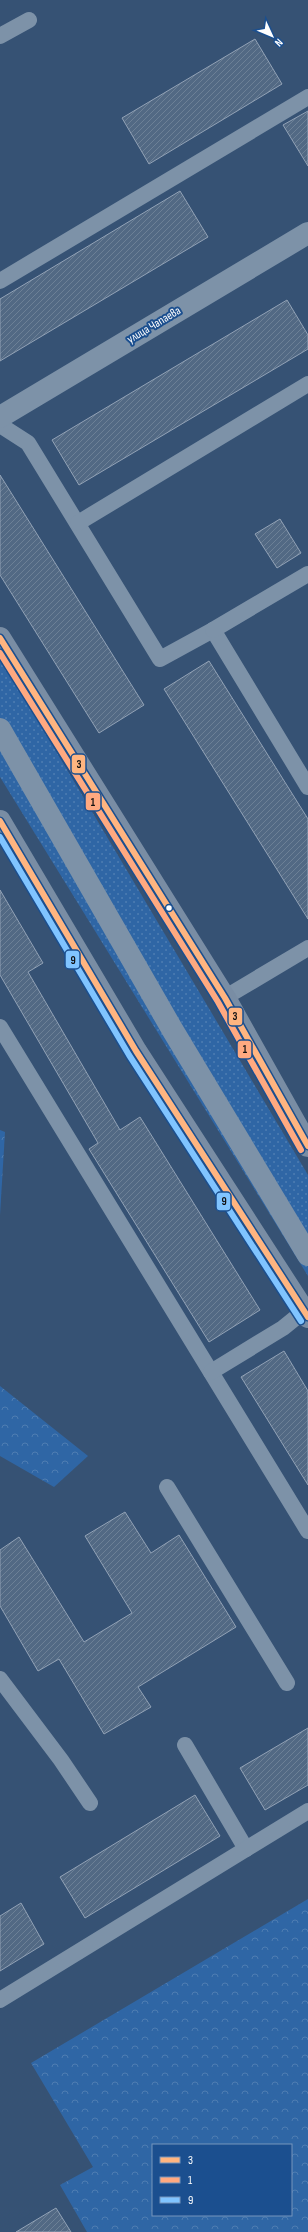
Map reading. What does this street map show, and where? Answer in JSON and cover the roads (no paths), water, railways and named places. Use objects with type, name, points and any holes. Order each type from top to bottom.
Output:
[{"type":"street","name":"улица Чапаева","points":[[0,418],[308,233]]},
{"type":"street","points":[[0,638],[224,998],[308,1146]]},
{"type":"street","points":[[0,729],[172,1029],[308,1255]]},
{"type":"street","points":[[0,821],[136,1051],[306,1314]]},
{"type":"lane","points":[[0,36],[29,20]]},
{"type":"lane","points":[[0,281],[308,97]]},
{"type":"lane","points":[[78,524],[308,384]]},
{"type":"lane","points":[[0,425],[28,443],[160,659],[213,630],[308,574]]},
{"type":"lane","points":[[213,630],[308,787]]},
{"type":"lane","points":[[224,998],[308,948]]},
{"type":"lane","points":[[0,1027],[308,1531]]},
{"type":"lane","points":[[211,1372],[306,1314]]},
{"type":"lane","points":[[167,1488],[287,1683]]},
{"type":"lane","points":[[0,1679],[61,1760],[90,1803]]},
{"type":"lane","points":[[185,1745],[246,1849]]},
{"type":"lane","points":[[0,2000],[308,1811]]}]
